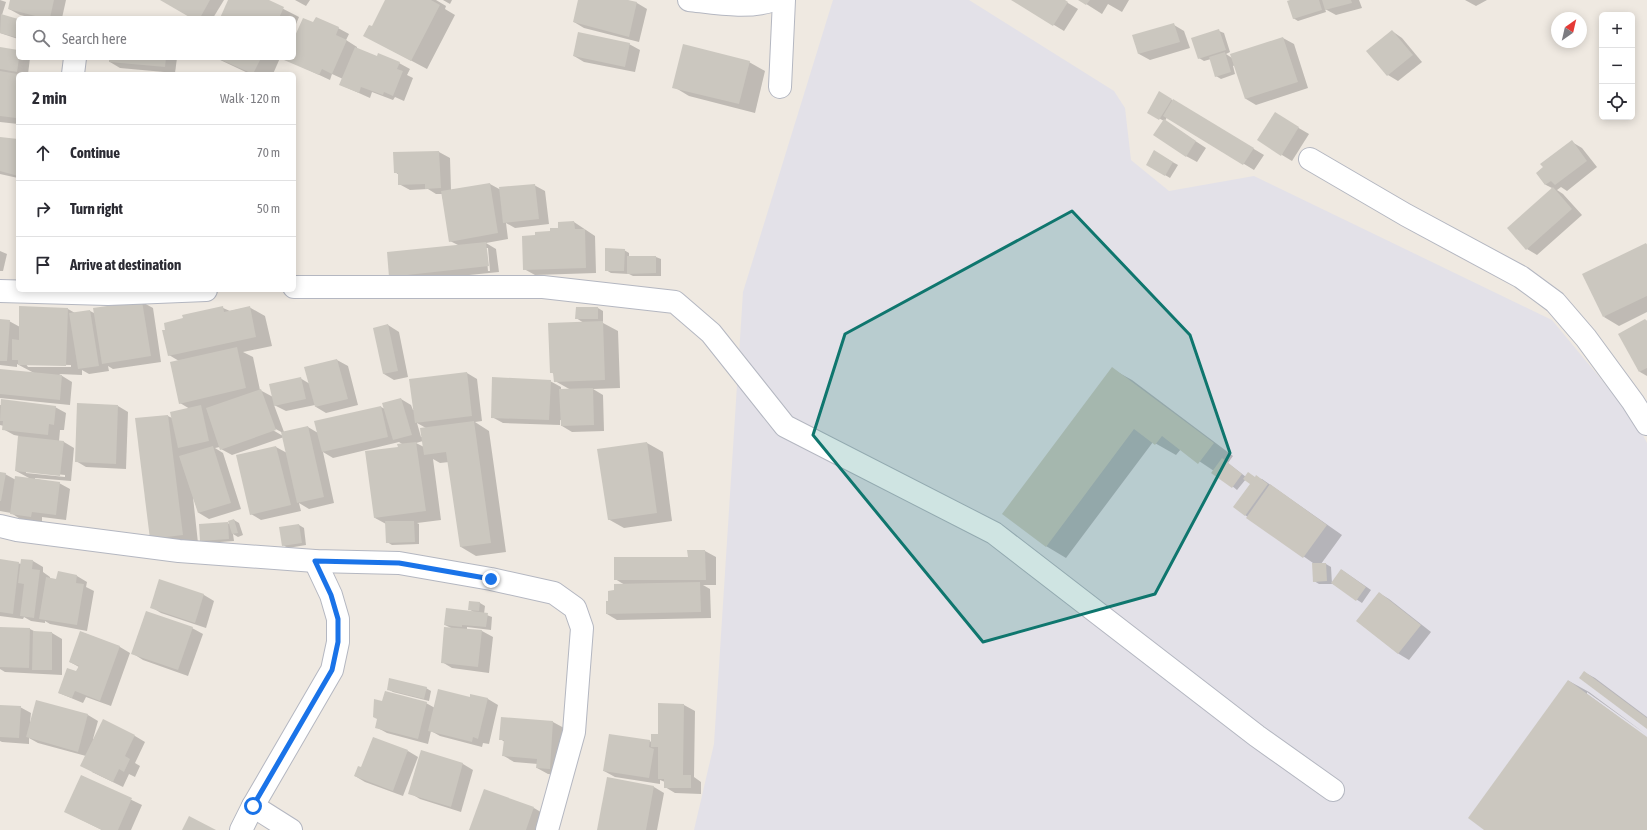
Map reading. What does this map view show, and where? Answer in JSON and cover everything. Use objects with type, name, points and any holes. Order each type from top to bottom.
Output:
[{"type":"street","points":[[689,0],[721,4],[763,4],[774,0]]},
{"type":"street","points":[[780,87],[784,0]]},
{"type":"street","points":[[73,72],[75,60]]},
{"type":"street","points":[[1310,159],[1406,215],[1521,276],[1555,302],[1595,351],[1633,402],[1647,424]]},
{"type":"street","points":[[296,288],[543,287],[675,302],[710,333],[785,426],[994,532],[1257,736],[1333,790]]},
{"type":"street","points":[[0,291],[16,291]]},
{"type":"street","points":[[61,292],[108,294],[157,292]]},
{"type":"street","points":[[0,526],[17,530],[179,551],[315,561],[399,563],[491,579],[554,593],[575,608],[582,628],[574,732],[547,830]]},
{"type":"street","points":[[241,830],[253,806],[332,670],[338,642],[338,619],[331,595],[315,561]]},
{"type":"street","points":[[253,806],[291,830]]},
{"type":"highlighted area","points":[[1072,211],[1190,335],[1230,453],[1155,594],[983,642],[813,435],[845,334]]},
{"type":"shaded area","points":[[833,0],[969,0],[1114,91],[1125,108],[1131,160],[1169,191],[1254,176],[1552,320],[1635,420],[1647,443],[1647,830],[694,830],[714,744],[743,292]]},
{"type":"building","points":[[10,0],[54,0],[50,16],[35,16],[8,9]]},
{"type":"building","points":[[160,0],[210,0],[201,16],[188,16]]},
{"type":"building","points":[[228,0],[269,0],[284,7],[280,16],[221,16]]},
{"type":"building","points":[[385,0],[431,0],[440,5],[411,61],[363,36],[369,25],[372,26]]},
{"type":"building","points":[[578,0],[628,0],[637,2],[629,37],[573,22]]},
{"type":"building","points":[[1011,0],[1065,0],[1068,2],[1053,26]]},
{"type":"building","points":[[1078,0],[1090,0],[1086,5]]},
{"type":"building","points":[[1319,0],[1322,10],[1293,19],[1287,1]]},
{"type":"building","points":[[1322,0],[1351,0],[1352,3],[1325,10]]},
{"type":"building","points":[[1,14],[16,18],[16,37],[0,33]]},
{"type":"building","points":[[316,17],[339,27],[336,35],[347,40],[332,74],[322,69],[319,75],[284,60],[296,60],[296,34],[303,18],[313,22]]},
{"type":"building","points":[[1174,23],[1180,42],[1138,54],[1132,35]]},
{"type":"building","points":[[1219,29],[1226,50],[1198,59],[1191,38]]},
{"type":"building","points":[[1392,30],[1413,55],[1387,76],[1366,51]]},
{"type":"building","points":[[578,32],[630,43],[625,67],[573,56]]},
{"type":"building","points":[[1283,37],[1298,82],[1245,99],[1230,54]]},
{"type":"building","points":[[683,44],[750,61],[739,104],[672,88]]},
{"type":"building","points":[[0,47],[16,50],[16,60],[19,60],[17,72],[0,69]]},
{"type":"building","points":[[355,47],[377,56],[378,53],[400,62],[397,69],[403,71],[393,96],[384,92],[383,95],[361,87],[359,93],[339,85]]},
{"type":"building","points":[[1225,52],[1231,72],[1215,77],[1209,57]]},
{"type":"building","points":[[109,60],[166,60],[165,67],[109,62]]},
{"type":"building","points":[[222,60],[260,60],[254,72],[248,72]]},
{"type":"building","points":[[0,71],[16,74],[16,118],[0,116]]},
{"type":"building","points":[[1159,91],[1172,99],[1159,120],[1147,113]]},
{"type":"building","points":[[1173,99],[1254,148],[1243,165],[1163,116]]},
{"type":"building","points":[[1275,112],[1299,127],[1281,156],[1257,140]]},
{"type":"building","points":[[1164,119],[1196,141],[1186,157],[1153,135]]},
{"type":"building","points":[[0,137],[16,139],[16,175],[0,171]]},
{"type":"building","points":[[1572,140],[1587,161],[1555,185],[1551,181],[1545,185],[1536,173],[1543,167],[1540,164]]},
{"type":"building","points":[[1154,150],[1173,162],[1165,176],[1146,165]]},
{"type":"building","points":[[439,151],[441,188],[425,189],[425,184],[398,185],[398,173],[394,173],[393,152]]},
{"type":"building","points":[[490,183],[498,233],[449,242],[441,191]]},
{"type":"building","points":[[535,184],[539,219],[503,223],[499,187]]},
{"type":"building","points":[[1553,187],[1572,209],[1526,250],[1507,228]]},
{"type":"building","points":[[574,221],[575,229],[585,229],[586,268],[523,270],[522,236],[535,235],[535,232],[550,231],[550,228],[558,228],[558,222]]},
{"type":"building","points":[[486,242],[489,266],[389,277],[387,252]]},
{"type":"building","points":[[1646,243],[1647,296],[1603,317],[1582,274]]},
{"type":"building","points":[[605,248],[625,249],[624,271],[605,271]]},
{"type":"building","points":[[627,256],[656,256],[656,273],[627,274]]},
{"type":"building","points":[[142,301],[151,356],[102,364],[93,308]]},
{"type":"building","points":[[19,306],[68,308],[66,366],[18,365],[18,360],[12,360],[12,339],[19,340]]},
{"type":"building","points":[[223,306],[224,312],[250,306],[256,337],[168,356],[162,330],[165,330],[164,323],[183,318],[182,315]]},
{"type":"building","points":[[576,307],[598,307],[598,319],[575,319]]},
{"type":"building","points":[[90,310],[99,366],[78,369],[69,313]]},
{"type":"building","points":[[0,319],[10,320],[7,361],[0,361]]},
{"type":"building","points":[[1645,319],[1647,321],[1647,368],[1639,372],[1618,334]]},
{"type":"building","points":[[603,321],[605,380],[554,382],[553,373],[550,373],[548,323]]},
{"type":"building","points":[[388,324],[398,371],[383,374],[373,328]]},
{"type":"building","points":[[237,347],[246,388],[179,404],[170,362]]},
{"type":"building","points":[[337,359],[348,399],[315,407],[304,367]]},
{"type":"building","points":[[1112,367],[1214,443],[1198,464],[1162,436],[1155,445],[1134,429],[1046,547],[1002,514]]},
{"type":"building","points":[[0,369],[62,375],[60,400],[0,394]]},
{"type":"building","points":[[467,372],[472,416],[415,423],[409,379]]},
{"type":"building","points":[[301,377],[306,399],[274,406],[269,384]]},
{"type":"building","points":[[492,377],[551,380],[549,420],[491,418]]},
{"type":"building","points":[[593,388],[594,425],[561,426],[559,389]]},
{"type":"building","points":[[261,389],[276,430],[220,450],[206,408]]},
{"type":"building","points":[[401,398],[412,435],[393,440],[382,403]]},
{"type":"building","points":[[1,399],[56,406],[54,425],[49,424],[48,435],[2,430],[3,421],[0,421]]},
{"type":"building","points":[[77,403],[118,405],[116,464],[75,462]]},
{"type":"building","points":[[201,405],[209,441],[178,448],[170,412]]},
{"type":"building","points":[[381,406],[388,437],[322,452],[314,421]]},
{"type":"building","points":[[168,415],[183,535],[150,539],[135,418]]},
{"type":"building","points":[[474,421],[491,543],[460,547],[446,452],[424,455],[420,428]]},
{"type":"building","points":[[308,426],[324,497],[297,503],[281,432]]},
{"type":"building","points":[[18,436],[64,441],[60,476],[15,471]]},
{"type":"building","points":[[416,442],[426,511],[374,518],[365,451],[398,447],[397,444]]},
{"type":"building","points":[[647,442],[657,513],[608,520],[597,449]]},
{"type":"building","points":[[213,446],[231,503],[198,513],[179,456]]},
{"type":"building","points":[[276,446],[291,505],[250,515],[236,455]]},
{"type":"building","points":[[1222,458],[1242,474],[1232,488],[1211,473]]},
{"type":"building","points":[[0,472],[6,473],[1,501],[0,501]]},
{"type":"building","points":[[1248,472],[1255,477],[1256,475],[1268,484],[1245,516],[1233,507],[1250,484],[1243,479]]},
{"type":"building","points":[[15,476],[60,482],[56,515],[32,512],[31,517],[10,514]]},
{"type":"building","points":[[1270,484],[1327,525],[1303,558],[1246,518]]},
{"type":"building","points":[[234,519],[238,533],[232,534],[228,521]]},
{"type":"building","points":[[385,521],[414,521],[415,542],[386,543]]},
{"type":"building","points":[[228,522],[229,539],[200,541],[199,524]]},
{"type":"building","points":[[299,524],[302,543],[282,546],[279,527]]},
{"type":"building","points":[[687,550],[705,550],[706,580],[614,580],[614,557],[688,557]]},
{"type":"building","points":[[0,559],[19,562],[13,614],[0,612]]},
{"type":"building","points":[[21,559],[33,560],[32,569],[40,570],[34,618],[20,616],[24,584],[18,583]]},
{"type":"building","points":[[1312,563],[1326,563],[1327,581],[1313,582]]},
{"type":"building","points":[[1341,569],[1366,587],[1356,601],[1331,583]]},
{"type":"building","points":[[58,571],[77,575],[76,583],[84,584],[77,625],[39,619],[46,577],[56,579]]},
{"type":"building","points":[[159,579],[204,594],[195,623],[150,608]]},
{"type":"building","points":[[700,582],[701,612],[606,614],[608,591],[614,590],[614,584]]},
{"type":"building","points":[[1379,592],[1421,625],[1398,654],[1356,621]]},
{"type":"building","points":[[469,601],[480,602],[479,611],[468,610]]},
{"type":"building","points":[[446,608],[488,613],[486,627],[444,625]]},
{"type":"building","points":[[146,611],[193,627],[178,670],[131,654]]},
{"type":"building","points":[[0,627],[30,628],[29,668],[0,667]]},
{"type":"building","points":[[444,627],[482,630],[478,667],[441,663]]},
{"type":"building","points":[[33,631],[52,632],[52,670],[32,670]]},
{"type":"building","points":[[80,631],[120,646],[100,701],[75,691],[72,698],[58,693],[67,668],[76,671],[79,666],[69,662]]},
{"type":"building","points":[[1584,671],[1647,718],[1647,729],[1579,678]]},
{"type":"building","points":[[389,678],[427,687],[424,699],[387,690]]},
{"type":"building","points":[[1568,680],[1647,737],[1647,830],[1484,830],[1468,818]]},
{"type":"building","points":[[438,689],[470,697],[470,694],[488,698],[478,739],[473,737],[472,742],[428,731]]},
{"type":"building","points":[[385,691],[427,702],[418,739],[375,728],[377,719],[373,717],[374,699],[382,701]]},
{"type":"building","points":[[36,700],[88,714],[78,752],[26,737]]},
{"type":"building","points":[[658,703],[684,704],[683,775],[691,775],[691,788],[664,788],[664,779],[658,779],[658,747],[651,747],[651,734],[658,734]]},
{"type":"building","points":[[0,705],[21,706],[19,738],[0,737]]},
{"type":"building","points":[[501,717],[553,721],[550,769],[536,768],[537,759],[502,756],[504,740],[499,740]]},
{"type":"building","points":[[103,719],[135,735],[125,756],[130,759],[124,772],[119,769],[113,782],[80,766]]},
{"type":"building","points":[[609,734],[650,740],[649,747],[654,749],[649,778],[603,771]]},
{"type":"building","points":[[373,737],[408,750],[393,791],[354,776],[358,766],[361,767]]},
{"type":"building","points":[[421,750],[463,763],[451,807],[408,794]]},
{"type":"building","points":[[81,775],[132,798],[118,830],[102,830],[64,812]]},
{"type":"building","points":[[607,777],[654,786],[646,830],[597,830]]},
{"type":"building","points":[[484,789],[534,807],[526,830],[469,830]]},
{"type":"building","points":[[189,816],[216,830],[182,830]]},
{"type":"route","points":[[253,806],[332,670],[338,642],[338,619],[331,595],[315,561],[399,563],[491,579]]}]
